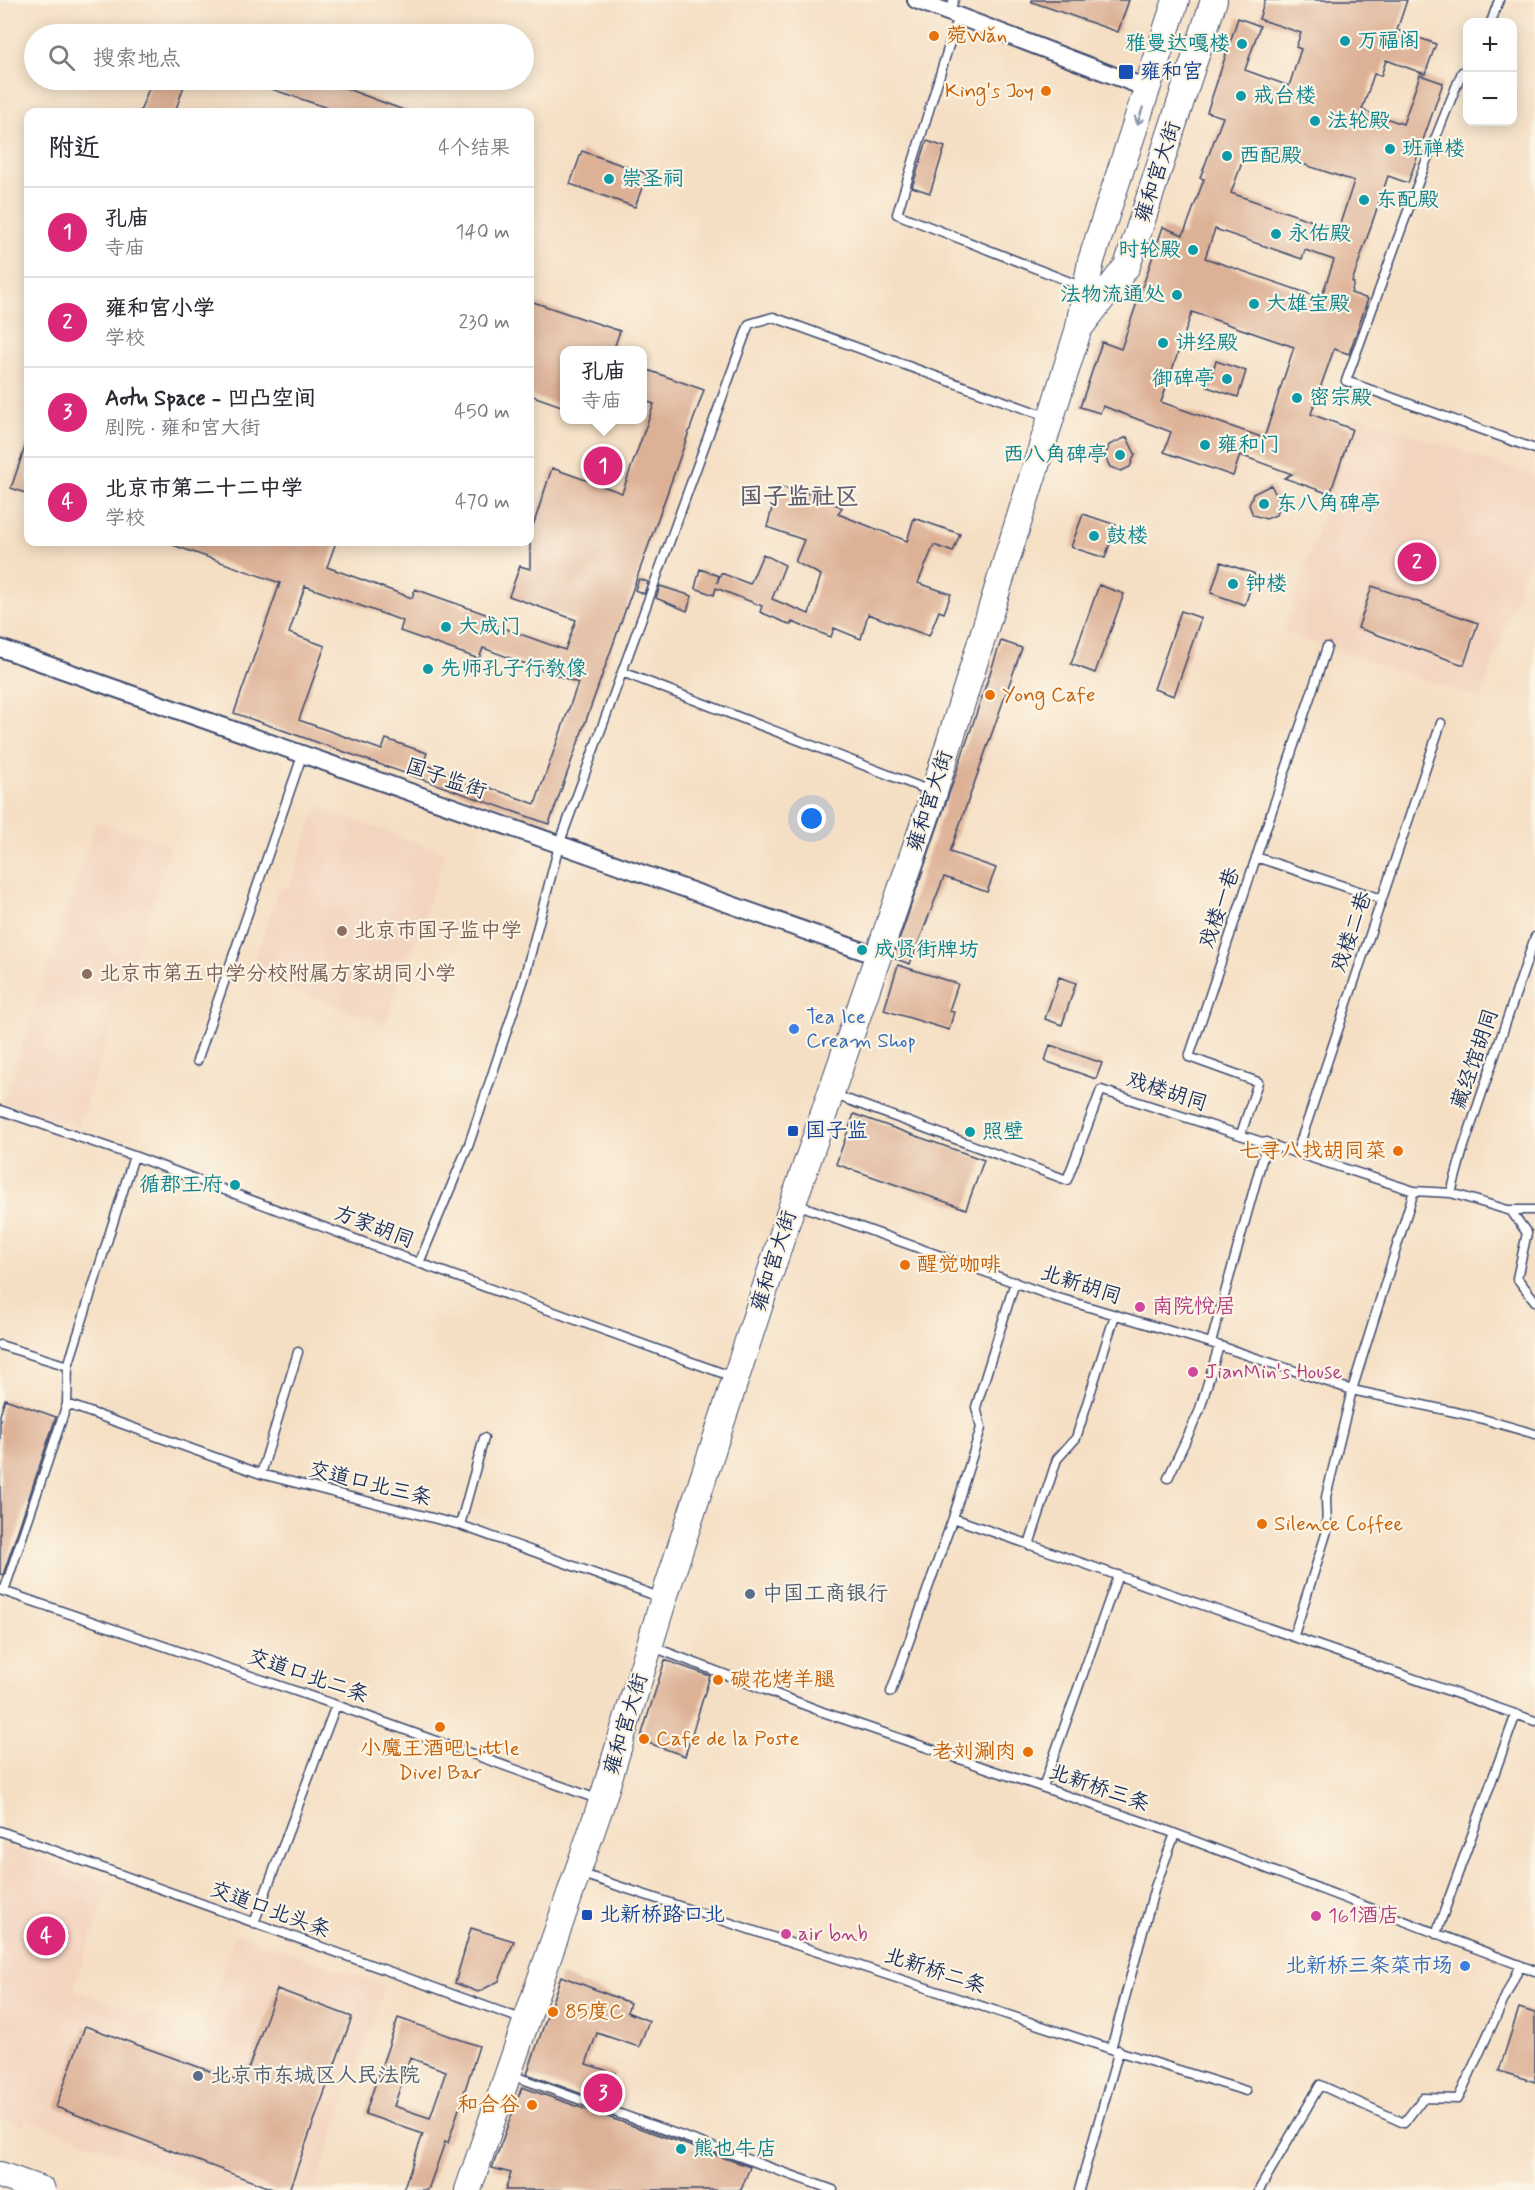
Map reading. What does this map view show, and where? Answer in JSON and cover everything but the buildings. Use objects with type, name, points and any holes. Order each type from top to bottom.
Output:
[{"type":"main road","name":"雍和宫大街","points":[[468,2190],[602,1801],[649,1645],[793,1203],[933,792],[1078,331],[1091,261],[1176,0]]},
{"type":"main road","name":"雍和宫大街","points":[[1078,331],[1127,266],[1214,0]]},
{"type":"main road","points":[[0,2175],[42,2190]]},
{"type":"street","points":[[916,0],[954,10],[1149,88]]},
{"type":"street","name":"国子监街","points":[[0,648],[560,842],[877,956]]},
{"type":"lane","points":[[1492,18],[1499,0]]},
{"type":"lane","points":[[954,10],[897,214],[1086,288]]},
{"type":"lane","points":[[1463,73],[1425,164],[1346,381],[1535,449]]},
{"type":"lane","points":[[419,1263],[468,1144],[524,979],[560,842],[749,324],[773,317],[1050,418]]},
{"type":"lane","name":"戏楼一巷","points":[[1241,1134],[1258,1082],[1189,1057],[1327,647]]},
{"type":"lane","points":[[622,672],[933,792]]},
{"type":"lane","name":"戏楼二巷","points":[[1297,1152],[1442,723]]},
{"type":"lane","points":[[197,1061],[303,753]]},
{"type":"lane","points":[[1256,857],[1382,899]]},
{"type":"lane","name":"藏经馆胡同","points":[[1451,1193],[1463,1149],[1535,937]]},
{"type":"lane","name":"戏楼胡同","points":[[831,1093],[1067,1180],[1101,1090],[1414,1191],[1451,1193],[1508,1210],[1535,1210]]},
{"type":"lane","name":"方家胡同","points":[[0,1110],[134,1156],[736,1378]]},
{"type":"lane","points":[[1168,1478],[1199,1412],[1267,1142]]},
{"type":"lane","points":[[2,1590],[67,1404],[68,1366],[134,1156]]},
{"type":"lane","points":[[1294,1635],[1327,1532],[1326,1497],[1352,1390],[1414,1191]]},
{"type":"lane","name":"北新胡同","points":[[793,1203],[1055,1297],[1215,1345],[1352,1390],[1469,1415],[1535,1434]]},
{"type":"lane","points":[[1508,1210],[1512,1211],[1527,1233],[1517,1278],[1535,1301]]},
{"type":"lane","points":[[891,1692],[953,1518],[981,1428],[976,1407],[1015,1282]]},
{"type":"lane","points":[[1029,1545],[1057,1459],[1076,1438],[1115,1315]]},
{"type":"lane","points":[[0,1345],[68,1366]]},
{"type":"lane","points":[[261,1474],[298,1352]]},
{"type":"lane","name":"交道口北三条","points":[[67,1404],[261,1474],[460,1525],[664,1599]]},
{"type":"lane","points":[[460,1525],[484,1438]]},
{"type":"lane","points":[[953,1518],[1294,1635],[1535,1721]]},
{"type":"lane","points":[[1043,1788],[1118,1575]]},
{"type":"lane","name":"交道口北二条","points":[[2,1590],[336,1704],[602,1801]]},
{"type":"lane","name":"北新桥三条","points":[[649,1645],[823,1712],[1175,1834],[1535,1971]]},
{"type":"lane","points":[[254,1923],[336,1704]]},
{"type":"lane","points":[[1436,1934],[1516,1714]]},
{"type":"lane","name":"交道口北头条","points":[[0,1831],[528,2021]]},
{"type":"lane","points":[[1079,2190],[1155,1887],[1175,1834]]},
{"type":"lane","name":"北新桥二条","points":[[578,1872],[1115,2050],[1246,2091]]},
{"type":"lane","points":[[1259,2190],[1320,2085],[1404,2123],[1423,2098],[1458,2099],[1520,1965]]},
{"type":"lane","points":[[508,2074],[833,2190]]},
{"type":"shaded area","points":[[1356,415],[1535,476],[1535,541],[1481,699],[1283,632]]},
{"type":"shaded area","name":"北京市国子监中学","points":[[317,807],[446,853],[386,1024],[249,975],[280,887],[289,887]]},
{"type":"shaded area","name":"北京市第五中学分校附属方家胡同小学","points":[[96,821],[171,846],[78,1127],[3,1103]]},
{"type":"shaded area","name":"北京市东城区人民法院","points":[[0,1843],[111,1883],[73,1990],[201,2032],[236,1933],[386,1986],[314,2190],[219,2190],[26,2119],[23,2126],[0,2118]]},
{"type":"place","name":"菀Wǎn","points":[[934,36]]},
{"type":"place","name":"万福阁","points":[[1345,41]]},
{"type":"place","name":"雅曼达嘎楼","points":[[1242,44]]},
{"type":"place","name":"雍和宫","points":[[1126,72]]},
{"type":"place","name":"King's Joy","points":[[1046,91]]},
{"type":"place","name":"戒台楼","points":[[1241,96]]},
{"type":"place","name":"法轮殿","points":[[1315,121]]},
{"type":"place","name":"班禅楼","points":[[1390,149]]},
{"type":"place","name":"西配殿","points":[[1227,156]]},
{"type":"place","name":"崇圣祠","points":[[609,179]]},
{"type":"place","name":"东配殿","points":[[1364,200]]},
{"type":"place","name":"永佑殿","points":[[1276,234]]},
{"type":"place","name":"时轮殿","points":[[1193,250]]},
{"type":"place","name":"法物流通处","points":[[1177,295]]},
{"type":"place","name":"大雄宝殿","points":[[1254,304]]},
{"type":"place","name":"讲经殿","points":[[1163,343]]},
{"type":"place","name":"御碑亭","points":[[1227,379]]},
{"type":"place","name":"密宗殿","points":[[1297,398]]},
{"type":"place","name":"雍和门","points":[[1205,445]]},
{"type":"place","name":"西八角碑亭","points":[[1120,455]]},
{"type":"place","name":"孔庙","points":[[603,466]]},
{"type":"place","name":"东八角碑亭","points":[[1264,504]]},
{"type":"place","name":"鼓楼","points":[[1094,536]]},
{"type":"place","name":"雍和宫小学","points":[[1417,562]]},
{"type":"place","name":"钟楼","points":[[1233,584]]},
{"type":"place","name":"大成门","points":[[446,627]]},
{"type":"place","name":"先师孔子行教像","points":[[428,669]]},
{"type":"place","name":"Yong Cafe","points":[[990,695]]},
{"type":"place","name":"北京市国子监中学","points":[[342,931]]},
{"type":"place","name":"成贤街牌坊","points":[[862,950]]},
{"type":"place","name":"北京市第五中学分校附属方家胡同小学","points":[[87,974]]},
{"type":"place","name":"Tea Ice Cream Shop","points":[[794,1029]]},
{"type":"place","name":"国子监","points":[[793,1131]]},
{"type":"place","name":"照壁","points":[[970,1132]]},
{"type":"place","name":"七寻八找胡同菜","points":[[1398,1151]]},
{"type":"place","name":"循郡王府","points":[[235,1185]]},
{"type":"place","name":"醒觉咖啡","points":[[905,1265]]},
{"type":"place","name":"南院悦居","points":[[1140,1307]]},
{"type":"place","name":"JianMin's House","points":[[1193,1372]]},
{"type":"place","name":"Silence Coffee","points":[[1262,1524]]},
{"type":"place","name":"中国工商银行","points":[[750,1594]]},
{"type":"place","name":"碳花烤羊腿","points":[[718,1680]]},
{"type":"place","name":"小魔王酒吧Little Divel Bar","points":[[440,1727]]},
{"type":"place","name":"Cafe de la Poste","points":[[644,1739]]},
{"type":"place","name":"老刘涮肉","points":[[1028,1752]]},
{"type":"place","name":"北新桥路口北","points":[[587,1915]]},
{"type":"place","name":"161酒店","points":[[1316,1916]]},
{"type":"place","name":"air bnb","points":[[786,1934]]},
{"type":"place","name":"北京市第二十二中学","points":[[46,1936]]},
{"type":"place","name":"北新桥三条菜市场","points":[[1465,1966]]},
{"type":"place","name":"85度C","points":[[553,2012]]},
{"type":"place","name":"北京市东城区人民法院","points":[[198,2076]]},
{"type":"place","name":"Aotu Space - 凹凸空间","points":[[603,2093]]},
{"type":"place","name":"和合谷","points":[[532,2105]]},
{"type":"place","name":"熊也牛店","points":[[681,2149]]},
{"type":"district","name":"国子监社区","points":[[799,497]]}]
